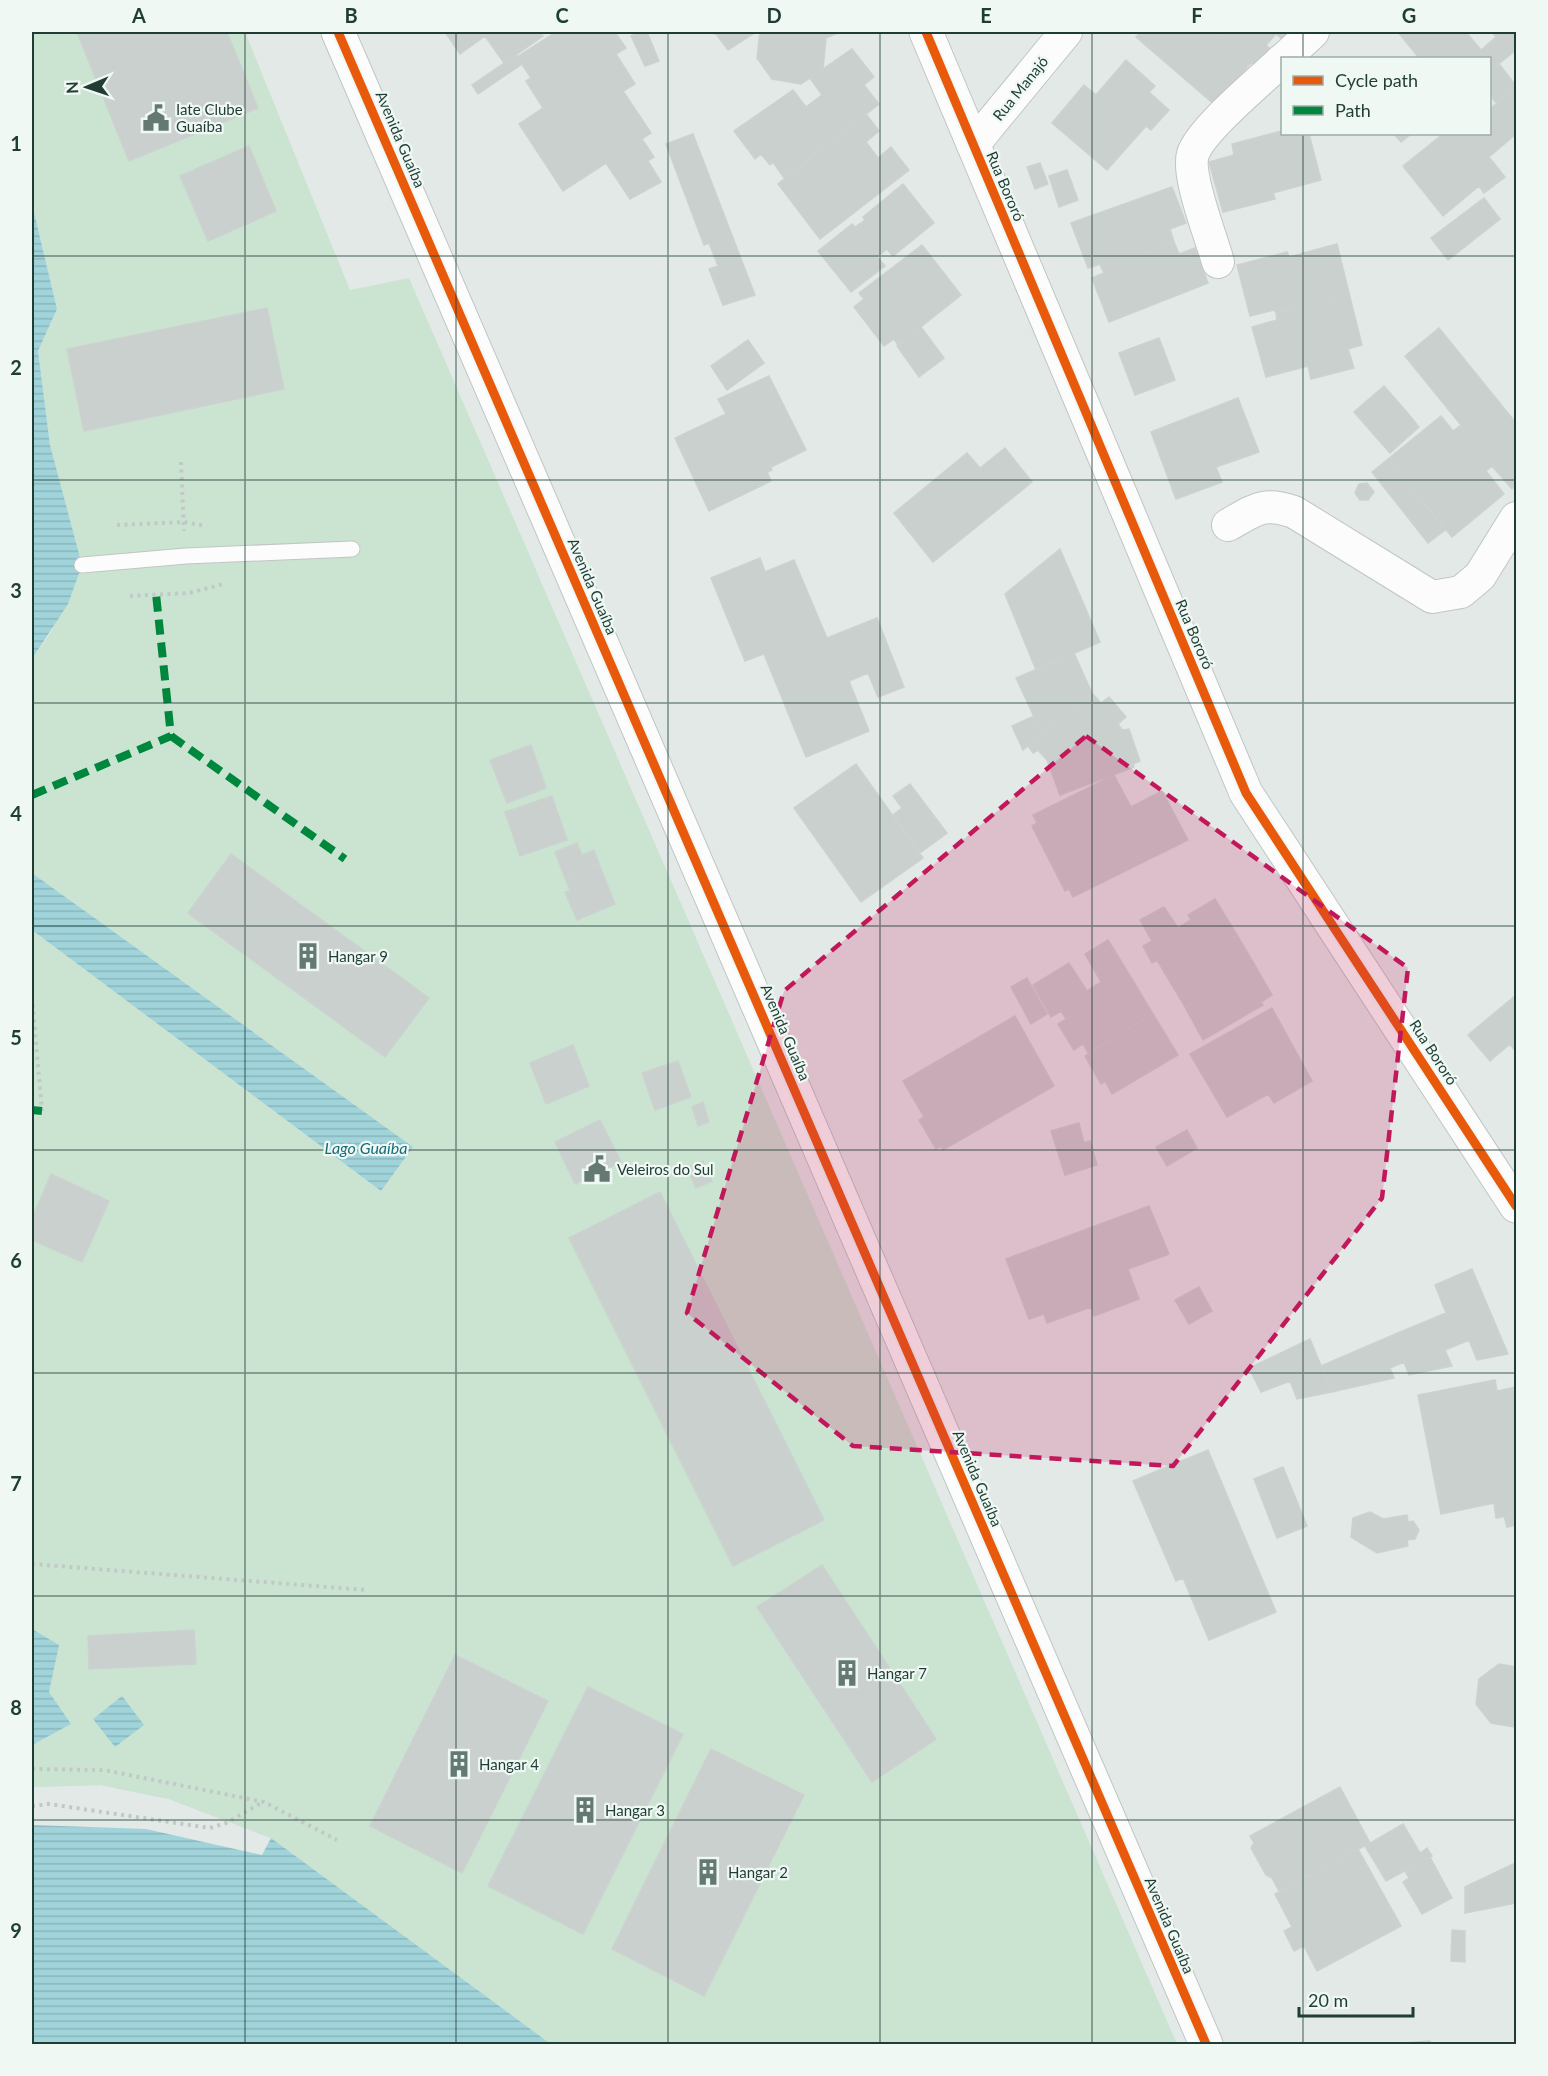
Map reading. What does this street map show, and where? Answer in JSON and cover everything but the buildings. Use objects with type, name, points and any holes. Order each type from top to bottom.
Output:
[{"type":"main road","name":"Avenida Guaíba","points":[[338,32],[1206,2044]]},
{"type":"main road","name":"Rua Bororó","points":[[926,32],[1246,793],[1516,1206]]},
{"type":"street","name":"Rua Manajó","points":[[973,145],[1066,32]]},
{"type":"street","points":[[1286,57],[1313,32]]},
{"type":"street","points":[[1218,262],[1192,174],[1193,154],[1204,135],[1281,62]]},
{"type":"street","points":[[1228,525],[1262,506],[1278,506],[1294,512],[1432,597],[1461,592],[1480,576],[1516,518]]},
{"type":"lane","points":[[82,565],[186,556],[352,549]]},
{"type":"path","points":[[181,462],[184,522]]},
{"type":"path","points":[[117,525],[151,524]]},
{"type":"path","points":[[130,596],[156,594]]},
{"type":"path","points":[[32,997],[42,1111]]},
{"type":"path","points":[[32,1564],[366,1590]]},
{"type":"path","points":[[32,1769],[104,1770],[264,1802],[337,1840]]},
{"type":"path","points":[[32,1806],[50,1804],[210,1828],[226,1823],[264,1802]]},
{"type":"highlighted area","points":[[1086,736],[1408,968],[1382,1198],[1173,1466],[853,1446],[687,1313],[784,991]]},
{"type":"green space","name":"Veleiros do Sul","points":[[32,32],[245,32],[350,290],[409,278],[1177,2044],[547,2044],[271,1838],[169,1799],[101,1785],[32,1787],[32,930],[381,1191],[412,1147],[32,873],[32,659],[51,632],[82,565],[50,445],[38,351],[57,309],[32,204]]},
{"type":"water","points":[[32,204],[57,309],[38,351],[50,445],[82,565],[68,604],[32,659]]},
{"type":"water","name":"Lago Guaíba","points":[[32,873],[413,1147],[381,1191],[32,930]]},
{"type":"water","points":[[32,1629],[59,1645],[49,1692],[71,1724],[32,1745]]},
{"type":"water","points":[[122,1696],[144,1725],[115,1747],[93,1719]]},
{"type":"water","points":[[101,1785],[169,1799],[271,1838],[548,2042],[547,2044],[32,2044],[32,1787]]},
{"type":"pier","points":[[101,1785],[169,1799],[271,1838],[262,1855],[146,1829],[32,1825],[32,1787]]},
{"type":"marked path","points":[[32,795],[171,736],[156,594]]},
{"type":"marked path","points":[[171,736],[345,859]]},
{"type":"marked path","points":[[32,1110],[42,1111]]},
{"type":"cycle path","points":[[338,32],[1206,2044]]},
{"type":"cycle path","points":[[926,32],[1246,793],[1516,1206]]},
{"type":"place","name":"Iate Clube Guaíba","points":[[156,118]]},
{"type":"place","name":"Hangar 9","points":[[308,956]]},
{"type":"place","name":"Veleiros do Sul","points":[[597,1169]]},
{"type":"place","name":"Hangar 7","points":[[847,1673]]},
{"type":"place","name":"Hangar 4","points":[[459,1764]]},
{"type":"place","name":"Hangar 3","points":[[585,1810]]},
{"type":"place","name":"Hangar 2","points":[[708,1872]]}]
